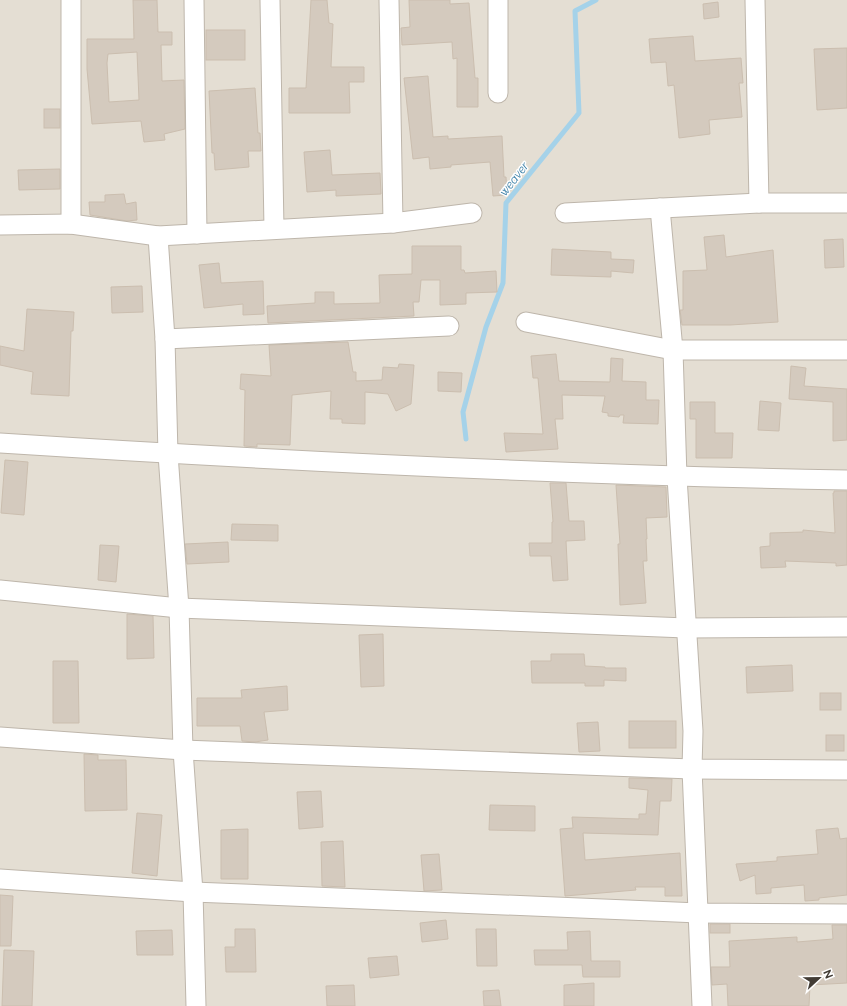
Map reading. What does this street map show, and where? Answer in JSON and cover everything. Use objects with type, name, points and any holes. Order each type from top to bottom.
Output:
[{"type":"street","points":[[71,0],[71,224]]},
{"type":"street","points":[[194,0],[197,234]]},
{"type":"street","points":[[270,0],[274,229]]},
{"type":"street","points":[[389,0],[393,223]]},
{"type":"street","points":[[498,0],[498,93]]},
{"type":"street","points":[[754,0],[759,203]]},
{"type":"street","points":[[565,213],[759,203],[847,203]]},
{"type":"street","points":[[660,208],[673,350],[677,477],[693,731],[692,769],[702,1006]]},
{"type":"street","points":[[0,225],[71,224],[158,236],[393,223],[472,213]]},
{"type":"street","points":[[158,236],[165,339],[168,454],[179,608],[183,750],[193,892],[196,1006]]},
{"type":"street","points":[[526,322],[673,350],[847,350]]},
{"type":"street","points":[[165,339],[449,326]]},
{"type":"street","points":[[0,443],[168,454],[677,477],[847,480]]},
{"type":"street","points":[[0,590],[179,608],[686,628],[847,627]]},
{"type":"street","points":[[0,737],[183,750],[692,769],[847,770]]},
{"type":"street","points":[[0,878],[193,892],[699,913],[847,914]]},
{"type":"shaded area","points":[[0,0],[847,0],[847,1006],[0,1006]]},
{"type":"building","points":[[133,0],[157,0],[158,32],[172,32],[172,45],[161,45],[162,81],[184,80],[185,129],[164,134],[165,140],[144,142],[141,121],[92,124],[87,69],[87,39],[134,39]],"holes":[[[137,52],[139,100],[109,102],[108,54]]]},
{"type":"building","points":[[311,0],[327,0],[329,23],[333,24],[331,67],[364,67],[364,82],[349,82],[350,113],[289,113],[289,88],[306,88]]},
{"type":"building","points":[[409,0],[450,0],[450,4],[469,3],[475,78],[478,78],[478,107],[457,107],[457,58],[453,59],[452,42],[402,45],[401,28],[410,27]]},
{"type":"building","points":[[718,2],[719,17],[704,19],[703,4]]},
{"type":"building","points":[[206,30],[245,30],[245,60],[206,60]]},
{"type":"building","points":[[693,36],[695,61],[741,58],[743,83],[739,83],[742,117],[709,120],[710,134],[679,138],[674,85],[668,86],[666,62],[651,63],[649,39]]},
{"type":"building","points":[[847,48],[847,108],[817,110],[814,49]]},
{"type":"building","points":[[428,76],[433,137],[448,136],[448,139],[502,136],[504,177],[506,177],[507,195],[493,196],[490,162],[451,165],[451,167],[430,169],[429,157],[413,159],[404,78]]},
{"type":"building","points":[[255,88],[258,133],[260,133],[261,151],[248,151],[249,167],[215,170],[214,153],[212,153],[209,91]]},
{"type":"building","points":[[44,109],[60,109],[60,128],[44,128]]},
{"type":"building","points":[[330,150],[332,175],[380,173],[381,194],[336,196],[336,190],[307,192],[304,152]]},
{"type":"building","points":[[60,169],[60,189],[19,190],[18,170]]},
{"type":"building","points":[[124,194],[126,204],[136,202],[137,220],[127,221],[90,215],[89,202],[105,202],[105,195]]},
{"type":"building","points":[[724,235],[726,257],[773,250],[778,322],[730,325],[682,325],[680,310],[683,310],[683,271],[707,270],[704,237]]},
{"type":"building","points":[[843,239],[844,267],[825,268],[824,240]]},
{"type":"building","points":[[412,246],[461,246],[461,270],[464,270],[465,273],[496,271],[497,292],[466,293],[466,304],[440,305],[440,280],[421,280],[419,302],[413,302],[414,316],[268,323],[267,306],[315,303],[315,292],[334,292],[334,304],[380,303],[379,275],[412,274]]},
{"type":"building","points":[[552,249],[611,252],[611,259],[634,260],[633,273],[611,271],[611,277],[551,275]]},
{"type":"building","points":[[219,263],[221,283],[263,281],[264,314],[243,315],[243,304],[204,308],[199,265]]},
{"type":"building","points":[[142,286],[143,312],[112,313],[111,287]]},
{"type":"building","points":[[27,309],[74,312],[73,331],[71,331],[69,396],[31,394],[33,372],[0,365],[0,346],[24,351]]},
{"type":"building","points":[[348,342],[353,372],[356,372],[356,381],[382,380],[383,367],[398,368],[399,364],[414,365],[411,404],[396,411],[388,394],[365,392],[365,424],[342,423],[342,419],[330,419],[331,391],[292,395],[290,445],[257,444],[257,447],[244,446],[245,390],[240,389],[241,374],[271,376],[269,345]]},
{"type":"building","points":[[556,354],[559,381],[610,382],[611,358],[623,359],[622,381],[646,382],[646,400],[659,400],[658,424],[623,423],[624,415],[620,415],[619,417],[608,416],[608,413],[602,412],[605,396],[562,395],[563,419],[555,419],[558,449],[506,452],[504,433],[543,434],[538,378],[533,378],[531,356]]},
{"type":"building","points":[[791,366],[806,368],[804,386],[847,389],[847,440],[833,441],[833,402],[789,399]]},
{"type":"building","points":[[438,372],[462,373],[461,392],[438,391]]},
{"type":"building","points":[[760,401],[781,403],[779,431],[758,430]]},
{"type":"building","points":[[690,402],[715,402],[715,433],[733,433],[732,458],[696,458],[696,419],[690,419]]},
{"type":"building","points":[[5,460],[28,462],[24,515],[1,513]]},
{"type":"building","points":[[550,483],[566,483],[569,521],[584,521],[585,540],[566,541],[568,580],[553,581],[551,556],[530,556],[529,543],[552,543],[553,522]]},
{"type":"building","points":[[616,485],[666,487],[667,517],[646,518],[647,561],[643,561],[646,603],[620,605],[618,544],[620,544]]},
{"type":"building","points":[[834,491],[847,491],[847,565],[836,566],[836,563],[785,561],[786,567],[761,568],[760,547],[770,546],[770,533],[803,532],[803,530],[835,533]]},
{"type":"building","points":[[232,524],[278,525],[278,541],[231,540]]},
{"type":"building","points":[[228,542],[229,562],[187,564],[185,544]]},
{"type":"building","points":[[100,545],[119,546],[116,582],[98,580]]},
{"type":"building","points":[[127,614],[153,616],[154,658],[127,659]]},
{"type":"building","points":[[383,634],[384,686],[361,687],[359,635]]},
{"type":"building","points":[[551,654],[584,654],[585,666],[626,668],[626,681],[604,680],[604,686],[585,686],[585,683],[532,683],[531,661],[551,661]]},
{"type":"building","points":[[53,661],[78,661],[79,723],[53,723]]},
{"type":"building","points":[[792,665],[793,691],[747,693],[746,667]]},
{"type":"building","points":[[287,686],[288,710],[264,712],[268,740],[255,742],[242,741],[240,726],[197,726],[197,698],[242,698],[241,690]]},
{"type":"building","points":[[820,693],[841,693],[841,710],[820,710]]},
{"type":"building","points":[[629,721],[676,721],[676,748],[629,748]]},
{"type":"building","points":[[598,722],[600,751],[579,752],[577,723]]},
{"type":"building","points":[[826,735],[844,735],[844,751],[826,751]]},
{"type":"building","points":[[84,754],[98,755],[98,760],[126,760],[127,810],[85,811]]},
{"type":"building","points":[[629,778],[672,779],[671,801],[660,801],[658,835],[583,833],[585,860],[680,853],[682,896],[665,896],[665,887],[635,887],[636,890],[565,896],[560,829],[573,828],[572,817],[639,819],[639,814],[646,814],[648,790],[629,788]]},
{"type":"building","points":[[321,791],[323,827],[299,829],[297,792]]},
{"type":"building","points":[[490,805],[535,806],[535,831],[489,830]]},
{"type":"building","points":[[137,813],[162,815],[157,876],[132,873]]},
{"type":"building","points":[[838,828],[840,839],[847,838],[847,895],[805,901],[804,885],[771,888],[771,893],[756,894],[755,875],[740,881],[736,864],[777,861],[777,857],[818,854],[816,830]]},
{"type":"building","points":[[248,829],[248,879],[221,879],[221,830]]},
{"type":"building","points":[[343,841],[345,887],[322,886],[321,842]]},
{"type":"building","points":[[439,854],[442,890],[424,891],[421,855]]},
{"type":"building","points":[[0,895],[13,896],[11,946],[0,946]]},
{"type":"building","points":[[446,920],[448,939],[422,942],[420,923]]},
{"type":"building","points":[[710,924],[730,924],[730,933],[710,933]]},
{"type":"building","points":[[832,925],[847,925],[847,983],[810,985],[809,1006],[728,1006],[727,984],[712,985],[711,967],[730,967],[729,941],[797,937],[797,942],[833,939]]},
{"type":"building","points":[[235,929],[255,929],[256,972],[226,972],[225,947],[235,947]]},
{"type":"building","points":[[476,929],[496,929],[497,966],[477,966]]},
{"type":"building","points":[[172,930],[173,955],[137,955],[136,931]]},
{"type":"building","points":[[590,931],[591,961],[620,961],[620,977],[583,977],[582,965],[535,965],[534,950],[568,950],[567,932]]},
{"type":"building","points":[[4,950],[34,951],[32,1006],[2,1006]]},
{"type":"building","points":[[397,956],[399,975],[370,978],[368,958]]},
{"type":"building","points":[[594,983],[594,1006],[564,1006],[564,985]]},
{"type":"building","points":[[354,985],[355,1006],[327,1006],[326,986]]},
{"type":"building","points":[[499,990],[501,1006],[484,1006],[483,991]]},
{"type":"waterway","name":"weaver","points":[[466,439],[463,412],[486,327],[503,283],[506,203],[579,113],[575,11],[596,0]]}]
